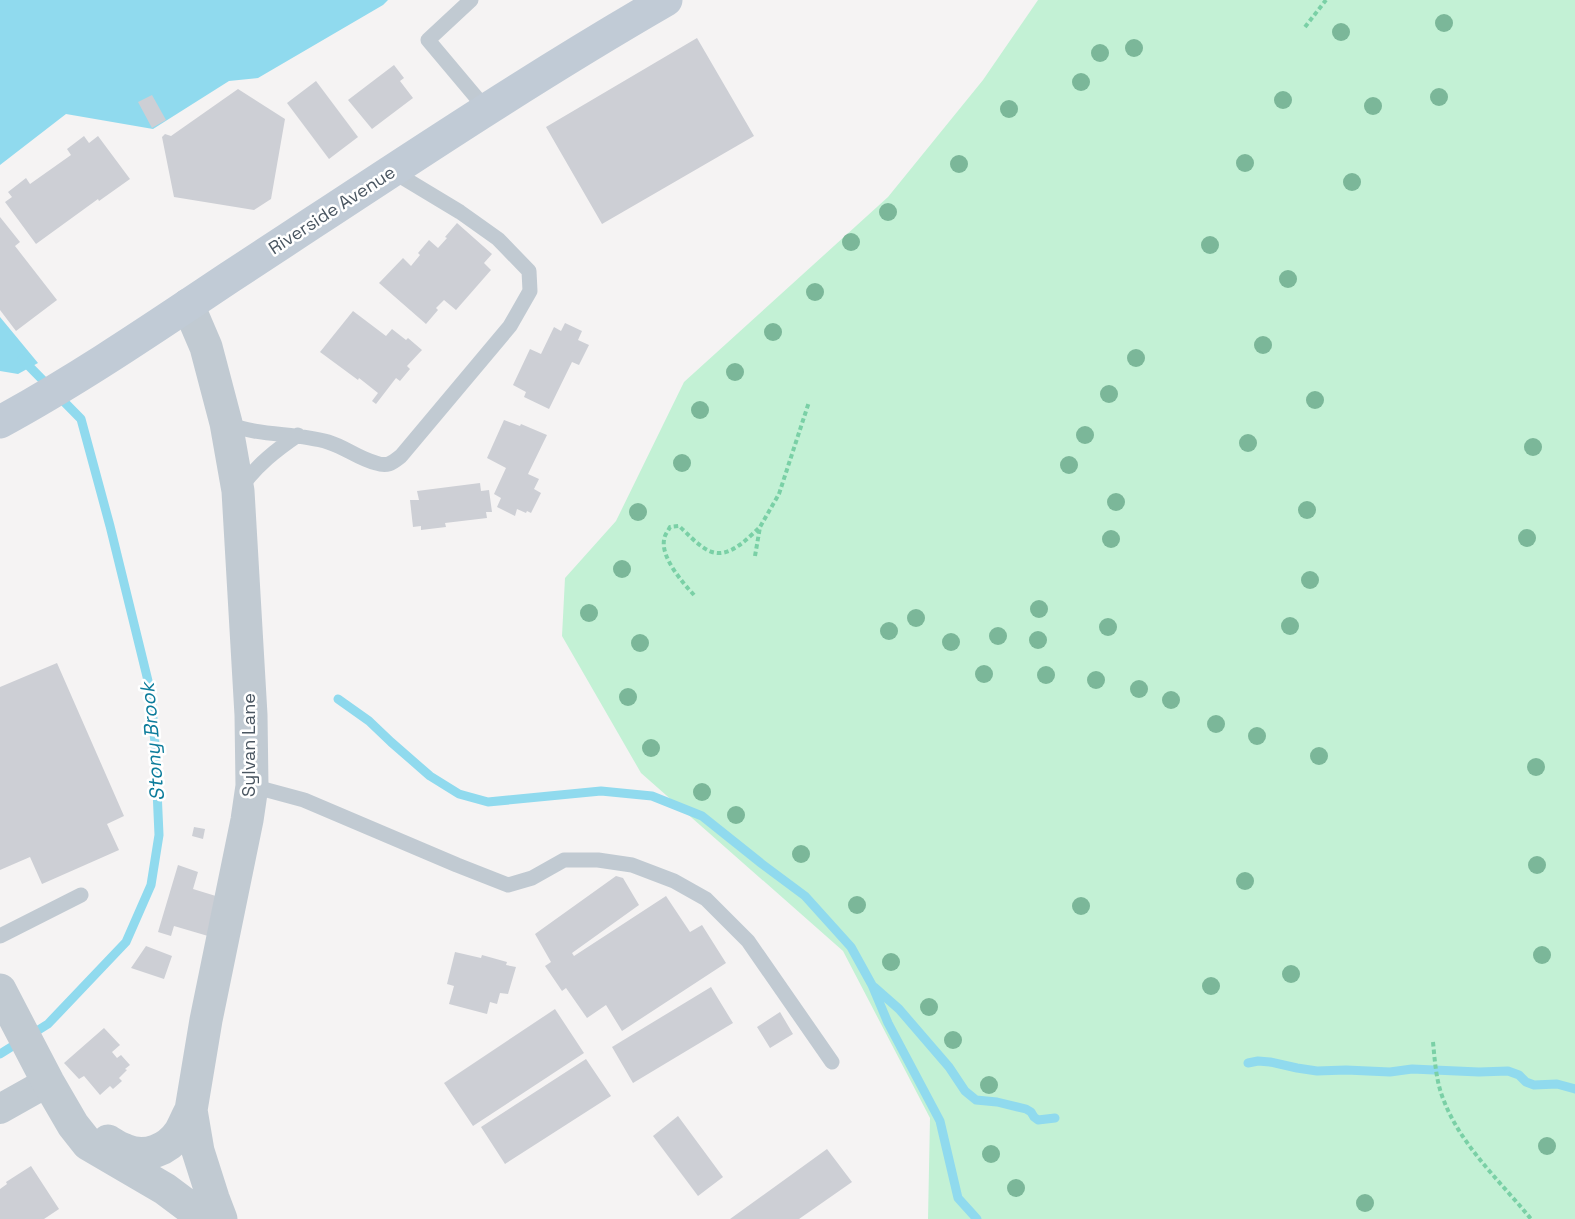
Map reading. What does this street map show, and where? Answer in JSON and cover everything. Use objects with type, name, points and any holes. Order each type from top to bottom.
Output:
[{"type":"main road","name":"Riverside Avenue","points":[[0,422],[54,391],[188,305],[486,110],[666,0]]},
{"type":"street","name":"Sylvan Lane","points":[[188,305],[206,347],[226,423],[238,491],[251,715],[252,786],[247,820],[206,1020],[191,1110],[198,1150],[221,1219]]},
{"type":"street","points":[[1,996],[73,1125],[88,1144],[165,1189],[205,1219]]},
{"type":"street","points":[[47,1080],[86,1124],[124,1150],[138,1154],[154,1153],[166,1146],[179,1134],[191,1110]]},
{"type":"street","points":[[0,1109],[47,1080]]},
{"type":"lane","points":[[471,0],[428,40],[486,110]]},
{"type":"lane","points":[[226,423],[240,429],[298,435],[329,442],[376,464],[390,464],[401,456],[510,326],[530,291],[530,271],[498,239],[460,212],[392,171]]},
{"type":"lane","points":[[238,491],[254,470],[298,435]]},
{"type":"lane","points":[[252,786],[304,800],[508,885],[532,878],[564,860],[598,860],[632,865],[674,881],[706,899],[748,941],[832,1062]]},
{"type":"lane","points":[[0,936],[81,895]]},
{"type":"path","points":[[1305,27],[1326,0]]},
{"type":"path","points":[[694,595],[673,568],[665,553],[664,540],[670,527],[679,526],[700,545],[713,553],[726,553],[748,538],[760,527],[779,494],[808,402]]},
{"type":"path","points":[[755,556],[760,527]]},
{"type":"path","points":[[1433,1042],[1438,1082],[1443,1101],[1454,1124],[1468,1144],[1532,1219]]},
{"type":"green space","points":[[1038,0],[1575,0],[1575,1219],[928,1219],[930,1118],[843,951],[641,773],[562,636],[565,578],[616,521],[684,382],[888,197],[983,80]]},
{"type":"water","points":[[0,0],[388,0],[258,78],[229,81],[153,129],[66,114],[0,165]]},
{"type":"water","points":[[0,317],[38,363],[18,374],[0,371]]},
{"type":"building","points":[[697,38],[754,136],[602,224],[546,127]]},
{"type":"building","points":[[394,65],[404,78],[400,81],[413,98],[372,129],[348,100]]},
{"type":"building","points":[[316,81],[358,137],[329,159],[287,103]]},
{"type":"building","points":[[238,89],[285,119],[271,199],[254,210],[174,197],[162,137],[165,134],[171,136]]},
{"type":"building","points":[[152,95],[166,120],[152,128],[138,102]]},
{"type":"building","points":[[84,136],[89,143],[98,136],[130,179],[36,244],[5,202],[12,197],[8,192],[26,178],[30,184],[71,155],[67,149]]},
{"type":"building","points":[[0,217],[20,242],[15,246],[57,300],[16,331],[0,310]]},
{"type":"building","points":[[457,223],[492,254],[484,263],[491,270],[456,310],[444,300],[426,324],[379,283],[403,258],[411,266],[429,240],[438,248]]},
{"type":"building","points":[[353,311],[386,336],[392,329],[406,340],[408,338],[422,350],[407,366],[410,369],[400,381],[396,378],[376,404],[372,401],[378,393],[320,352]]},
{"type":"building","points":[[565,323],[582,331],[578,340],[589,345],[579,365],[572,362],[549,409],[524,397],[526,392],[513,385],[530,349],[541,354],[554,327],[561,331]]},
{"type":"building","points":[[504,420],[520,426],[521,424],[547,435],[528,474],[539,479],[534,489],[541,493],[531,513],[517,509],[515,516],[497,507],[501,498],[494,494],[506,468],[487,458]]},
{"type":"building","points":[[480,483],[481,491],[489,490],[492,512],[486,512],[487,518],[445,523],[446,527],[421,530],[421,526],[413,527],[410,500],[419,500],[417,491]]},
{"type":"building","points":[[57,663],[124,816],[107,824],[119,850],[42,884],[30,857],[0,870],[0,687]]},
{"type":"building","points":[[194,827],[205,829],[203,839],[192,836]]},
{"type":"building","points":[[178,865],[198,872],[193,889],[219,897],[208,936],[174,926],[171,936],[158,932]]},
{"type":"building","points":[[616,876],[623,878],[639,905],[572,953],[574,956],[666,896],[690,932],[702,925],[726,963],[622,1031],[606,1005],[587,1018],[566,988],[562,991],[545,966],[551,962],[535,934]]},
{"type":"building","points":[[146,946],[172,956],[164,979],[131,968]]},
{"type":"building","points":[[455,952],[481,958],[482,955],[516,967],[508,994],[500,993],[497,1004],[490,1002],[487,1014],[449,1004],[454,986],[447,984]]},
{"type":"building","points":[[711,987],[733,1023],[633,1083],[612,1047]]},
{"type":"building","points":[[555,1009],[584,1053],[473,1126],[444,1083]]},
{"type":"building","points":[[780,1012],[793,1034],[770,1048],[757,1027]]},
{"type":"building","points":[[104,1028],[120,1045],[112,1052],[117,1058],[121,1055],[130,1065],[119,1078],[122,1081],[113,1089],[110,1086],[100,1095],[84,1076],[79,1079],[64,1063]]},
{"type":"building","points":[[586,1059],[611,1096],[505,1164],[481,1127]]},
{"type":"building","points":[[678,1116],[723,1177],[698,1196],[653,1136]]},
{"type":"building","points":[[827,1149],[852,1182],[799,1219],[730,1219]]},
{"type":"building","points":[[31,1166],[59,1209],[44,1219],[0,1219],[0,1189],[7,1184],[6,1182]]},
{"type":"waterway","name":"Stony Brook","points":[[0,1054],[48,1024],[126,942],[151,885],[159,835],[151,693],[81,419],[22,359]]},
{"type":"waterway","points":[[338,699],[369,721],[430,776],[459,794],[488,802],[601,791],[652,796],[702,816],[805,896],[851,947],[872,985],[888,1023],[940,1121],[958,1198],[977,1219]]},
{"type":"waterway","points":[[874,987],[899,1009],[949,1067],[965,1091],[976,1100],[1026,1109],[1038,1120],[1055,1118]]},
{"type":"waterway","points":[[1248,1063],[1270,1062],[1317,1071],[1390,1072],[1412,1069],[1508,1071],[1534,1085],[1557,1084],[1575,1089]]}]
